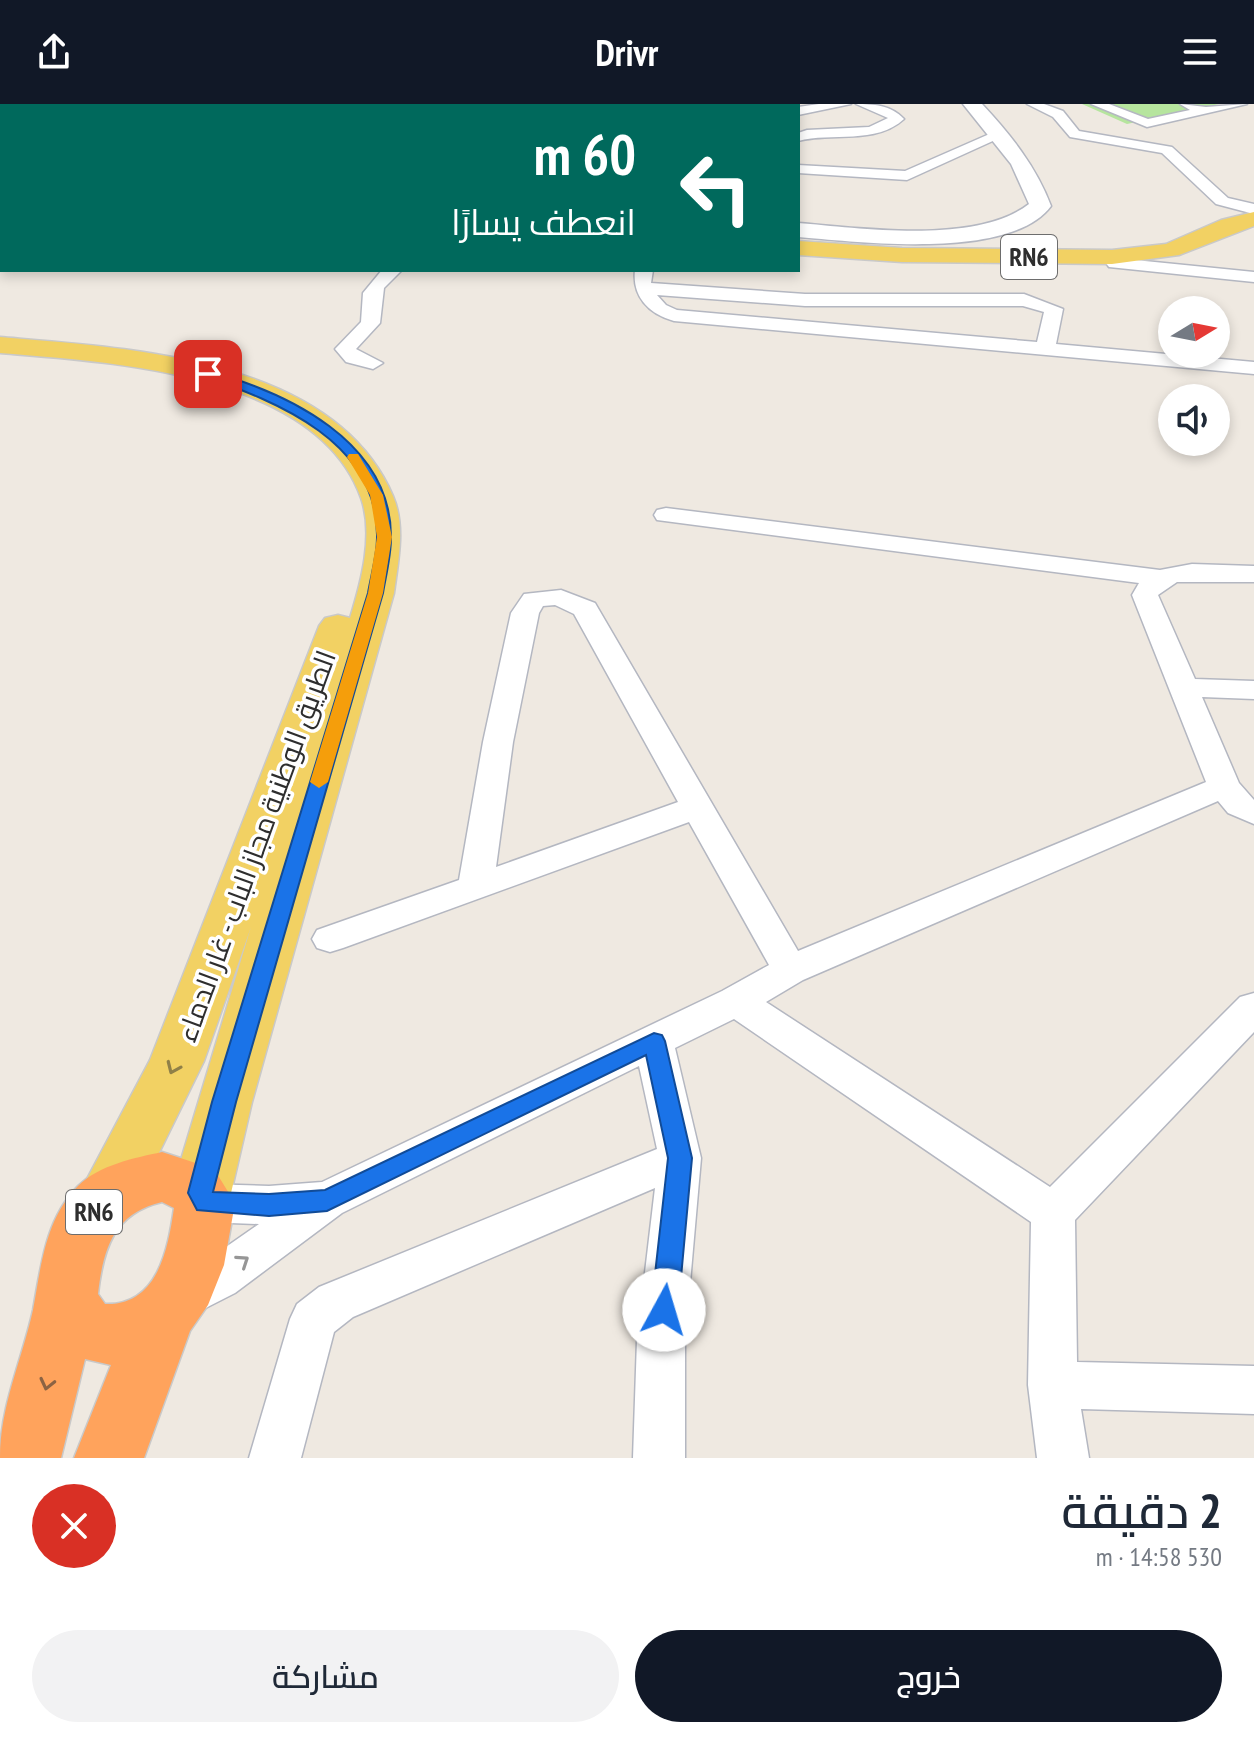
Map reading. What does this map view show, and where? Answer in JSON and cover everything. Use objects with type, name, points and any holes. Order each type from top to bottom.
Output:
[{"type":"highway","name":"RN6","points":[[26,1458],[65,1309],[66,1282],[91,1215],[108,1196],[133,1184],[162,1177],[185,1182],[203,1198],[192,1270],[169,1311],[109,1458]]},
{"type":"highway","points":[[65,1309],[91,1333],[111,1336],[138,1332],[169,1311]]},
{"type":"main road","points":[[800,230],[903,238],[974,231],[1027,218],[1040,206],[1036,193],[999,135],[972,104]]},
{"type":"main road","name":"RN6","points":[[800,251],[877,255],[1112,257],[1171,250],[1229,225],[1254,219]]},
{"type":"main road","name":"RN6","points":[[800,251],[917,262],[1115,263],[1186,256],[1254,227]]},
{"type":"main road","name":"الطريق الوطنية مجاز الباب - غار الدماء","points":[[6,354],[139,370],[243,399],[303,432],[327,455],[346,483],[356,516],[355,564],[338,625],[177,1061],[108,1196]]},
{"type":"main road","name":"الطريق الوطنية مجاز الباب - غار الدماء","points":[[6,354],[164,365],[241,384],[274,397],[334,434],[357,461],[376,495],[384,537],[376,593],[224,1102],[203,1198]]},
{"type":"street","points":[[800,111],[845,104]]},
{"type":"street","points":[[811,155],[897,119],[862,104]]},
{"type":"street","points":[[1036,104],[1058,114],[1079,135],[1167,150],[1222,201],[1254,209]]},
{"type":"street","points":[[1097,104],[1147,123],[1241,104]]},
{"type":"street","points":[[1186,104],[1205,111]]},
{"type":"street","points":[[800,136],[823,130],[862,134]]},
{"type":"street","points":[[800,169],[907,176],[999,135]]},
{"type":"street","points":[[1115,263],[1254,277]]},
{"type":"street","points":[[373,363],[353,358],[345,349],[370,323],[369,303],[373,289],[391,272]]},
{"type":"street","points":[[643,279],[805,300],[959,297],[1038,301],[1054,309],[1045,350]]},
{"type":"street","points":[[643,279],[659,309],[674,315],[1254,368]]},
{"type":"street","points":[[666,515],[1156,577],[1171,573],[1254,574]]},
{"type":"street","points":[[1156,577],[1147,585],[1145,595],[1224,786],[1240,806],[1254,813]]},
{"type":"street","points":[[475,888],[504,713],[525,613],[534,600],[553,595],[572,599],[585,609],[790,970]]},
{"type":"street","points":[[1184,688],[1254,690]]},
{"type":"street","points":[[169,1311],[327,1200],[736,1001],[790,970],[1224,786]]},
{"type":"street","points":[[330,939],[697,807]]},
{"type":"street","points":[[736,1001],[1053,1213]]},
{"type":"street","points":[[1063,1458],[1053,1385],[1053,1213],[1254,1007]]},
{"type":"street","points":[[654,1041],[680,1158],[661,1340],[659,1458]]},
{"type":"street","points":[[275,1458],[314,1319],[336,1302],[680,1158]]},
{"type":"street","points":[[203,1198],[269,1205],[327,1200]]},
{"type":"street","points":[[1053,1385],[1254,1390]]},
{"type":"green space","points":[[1082,104],[1219,104],[1127,124]]},
{"type":"slow traffic","points":[[319,782],[376,593],[384,537],[376,495],[354,457]]},
{"type":"route","points":[[208,374],[274,397],[334,434],[357,461],[376,495],[384,537],[376,593],[224,1102],[201,1193],[205,1203],[269,1205],[327,1200],[654,1041],[680,1158],[664,1310]]}]
